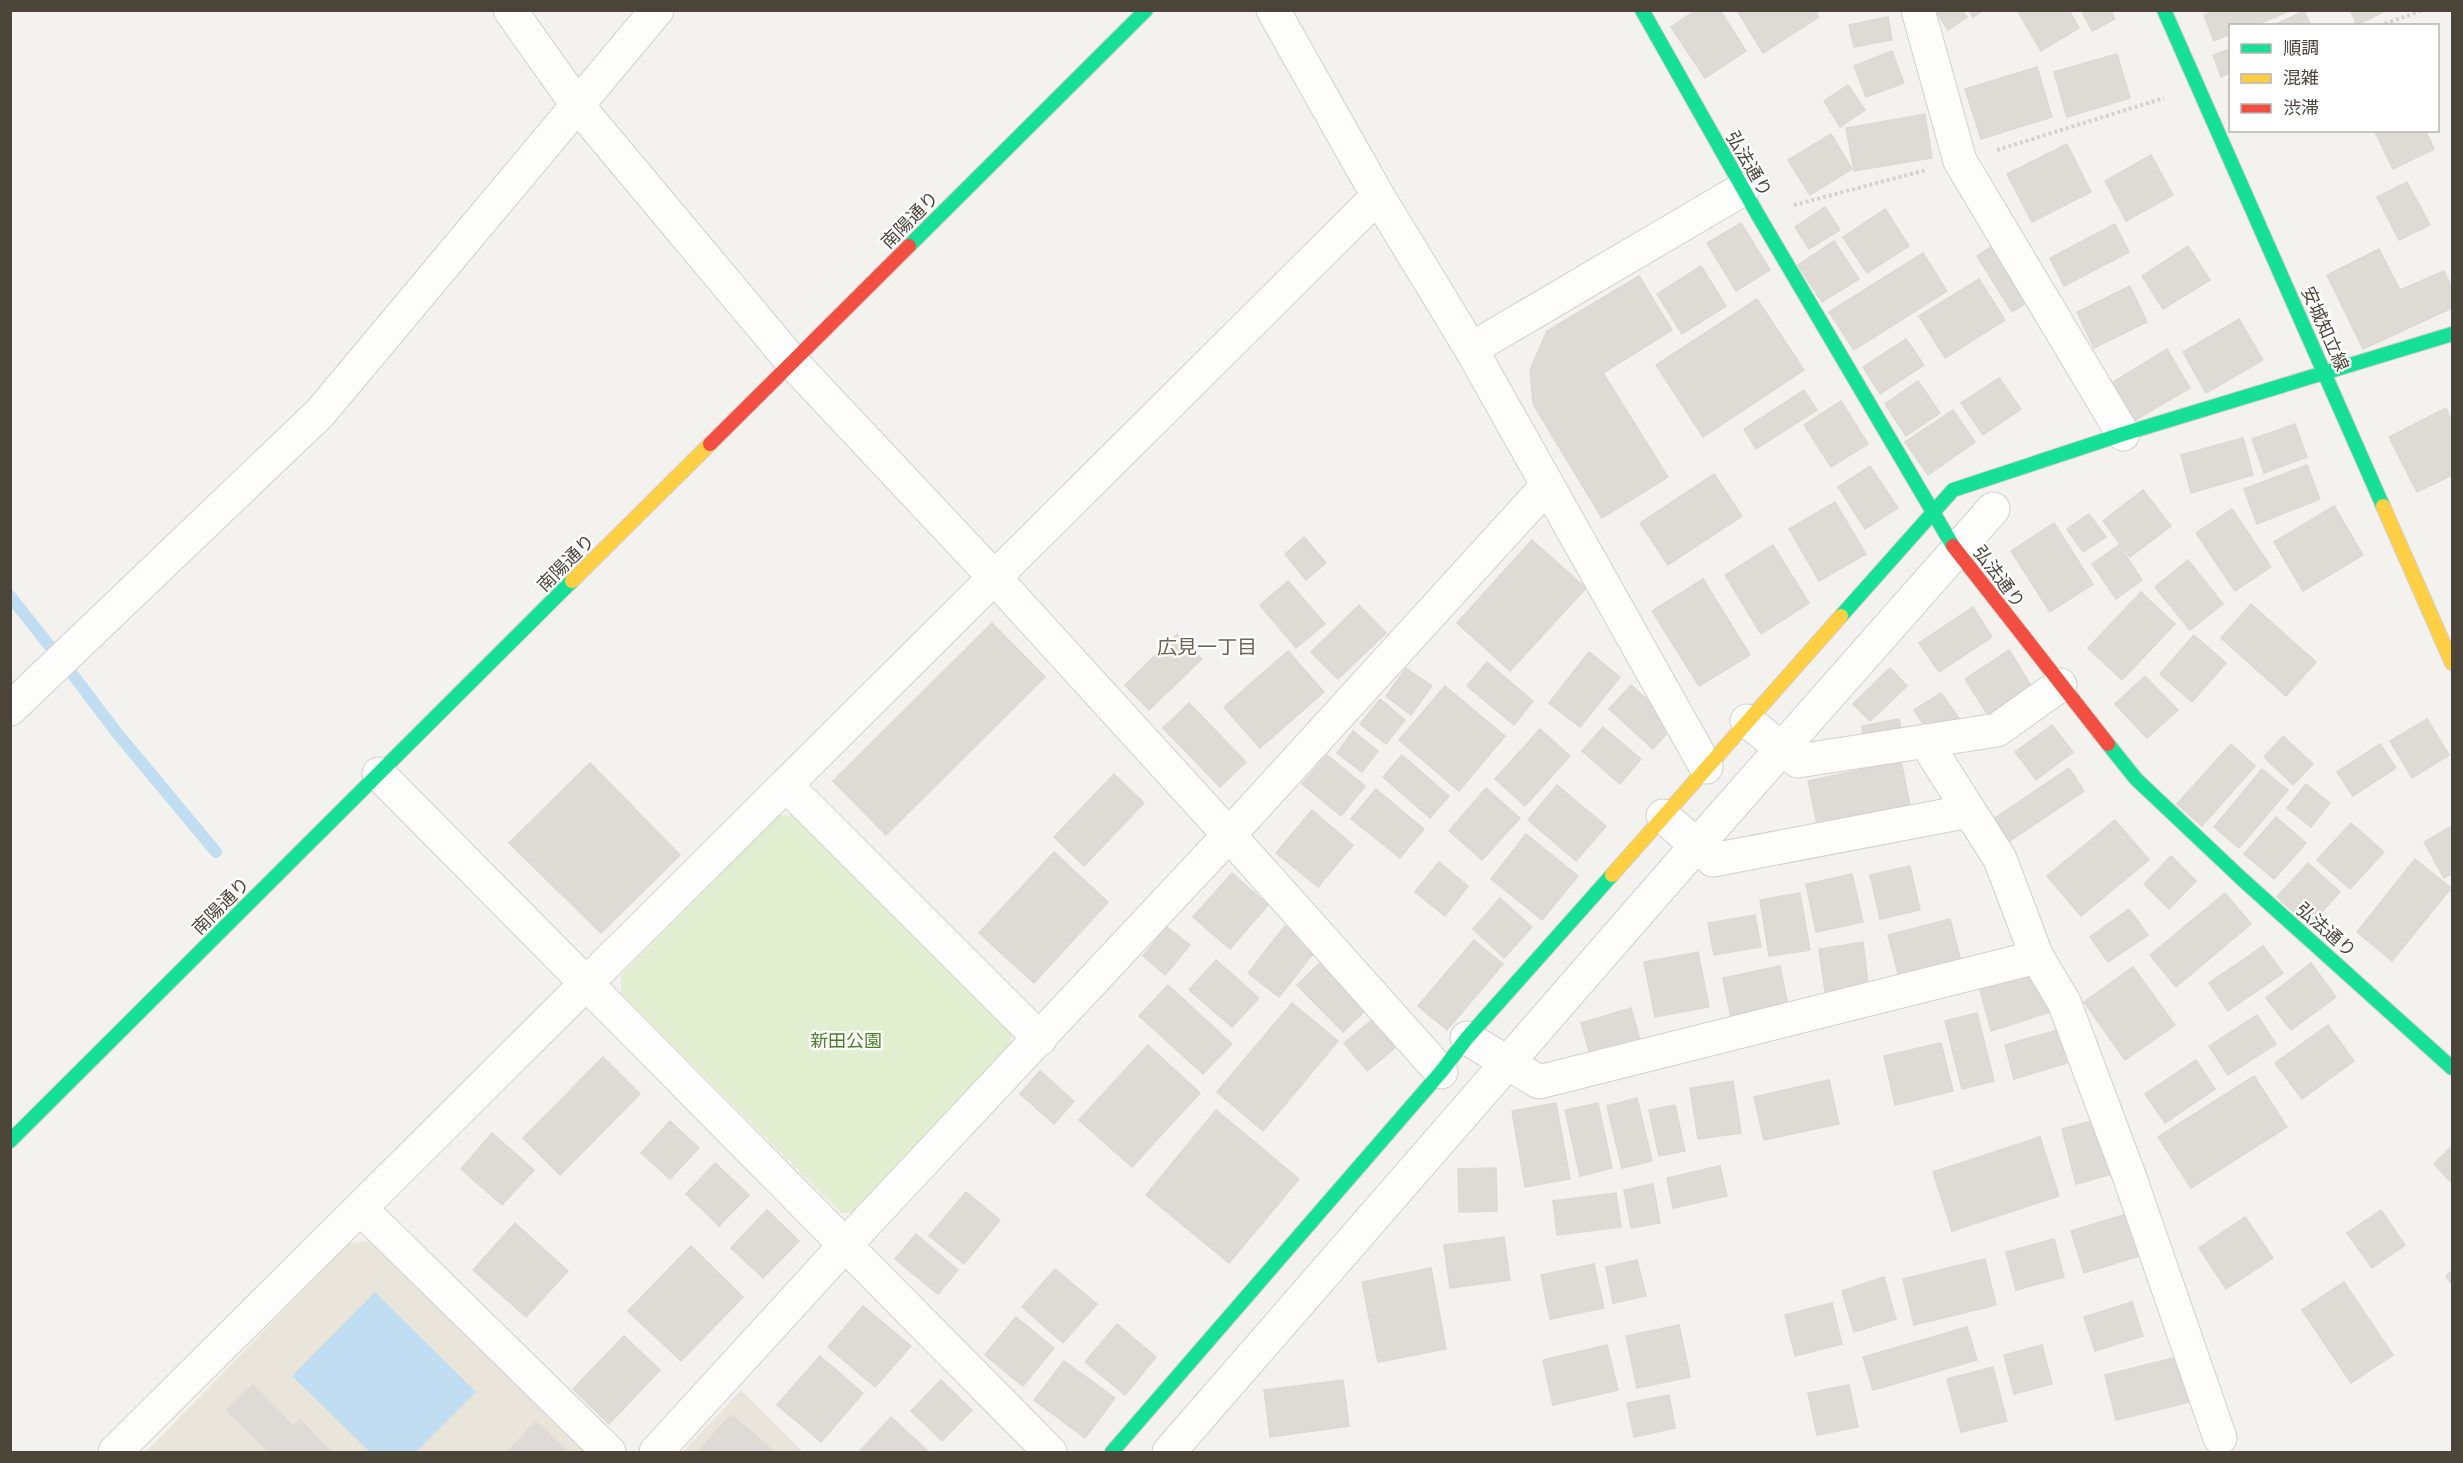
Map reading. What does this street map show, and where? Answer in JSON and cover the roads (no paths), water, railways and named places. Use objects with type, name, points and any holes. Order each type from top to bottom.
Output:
[{"type":"street","points":[[510,10],[579,106],[793,363],[993,576],[1441,1072]]},
{"type":"street","points":[[10,710],[320,413],[657,10]]},
{"type":"street","name":"南陽通り","points":[[10,1141],[1146,10]]},
{"type":"street","points":[[1274,10],[1378,196],[1471,349],[1706,767]]},
{"type":"street","points":[[1918,10],[1960,162],[2123,434]]},
{"type":"street","name":"安城知立線","points":[[2164,10],[2452,663]]},
{"type":"street","name":"弘法通り","points":[[1649,13],[1743,189],[1956,551],[2136,779],[2243,880],[2452,1068]]},
{"type":"street","points":[[1471,349],[1743,189]]},
{"type":"street","points":[[115,1452],[993,576],[1378,196]]},
{"type":"street","points":[[1112,1452],[1441,1072],[1467,1038],[1953,490],[2123,434],[2452,334]]},
{"type":"street","points":[[656,1452],[846,1244],[1229,835],[1547,486]]},
{"type":"street","points":[[1169,1452],[1509,1064],[1696,846],[1993,509]]},
{"type":"street","points":[[1747,721],[1798,761],[1997,730],[2060,685]]},
{"type":"street","points":[[1925,741],[2000,859],[2037,957],[2064,1002],[2130,1178],[2220,1438]]},
{"type":"street","points":[[379,774],[1050,1452]]},
{"type":"street","points":[[786,785],[1040,1039]]},
{"type":"street","points":[[1663,816],[1713,860],[1969,811]]},
{"type":"street","points":[[1467,1038],[1539,1083],[2037,957]]},
{"type":"street","points":[[361,1209],[609,1452]]},
{"type":"water","points":[[375,1292],[476,1392],[416,1452],[370,1452],[292,1376]]},
{"type":"waterway","points":[[10,596],[56,654]]},
{"type":"waterway","points":[[70,671],[117,733],[216,852]]},
{"type":"district","name":"広見一丁目","points":[[1207,647]]},
{"type":"park label","name":"新田公園","points":[[846,1041]]}]
